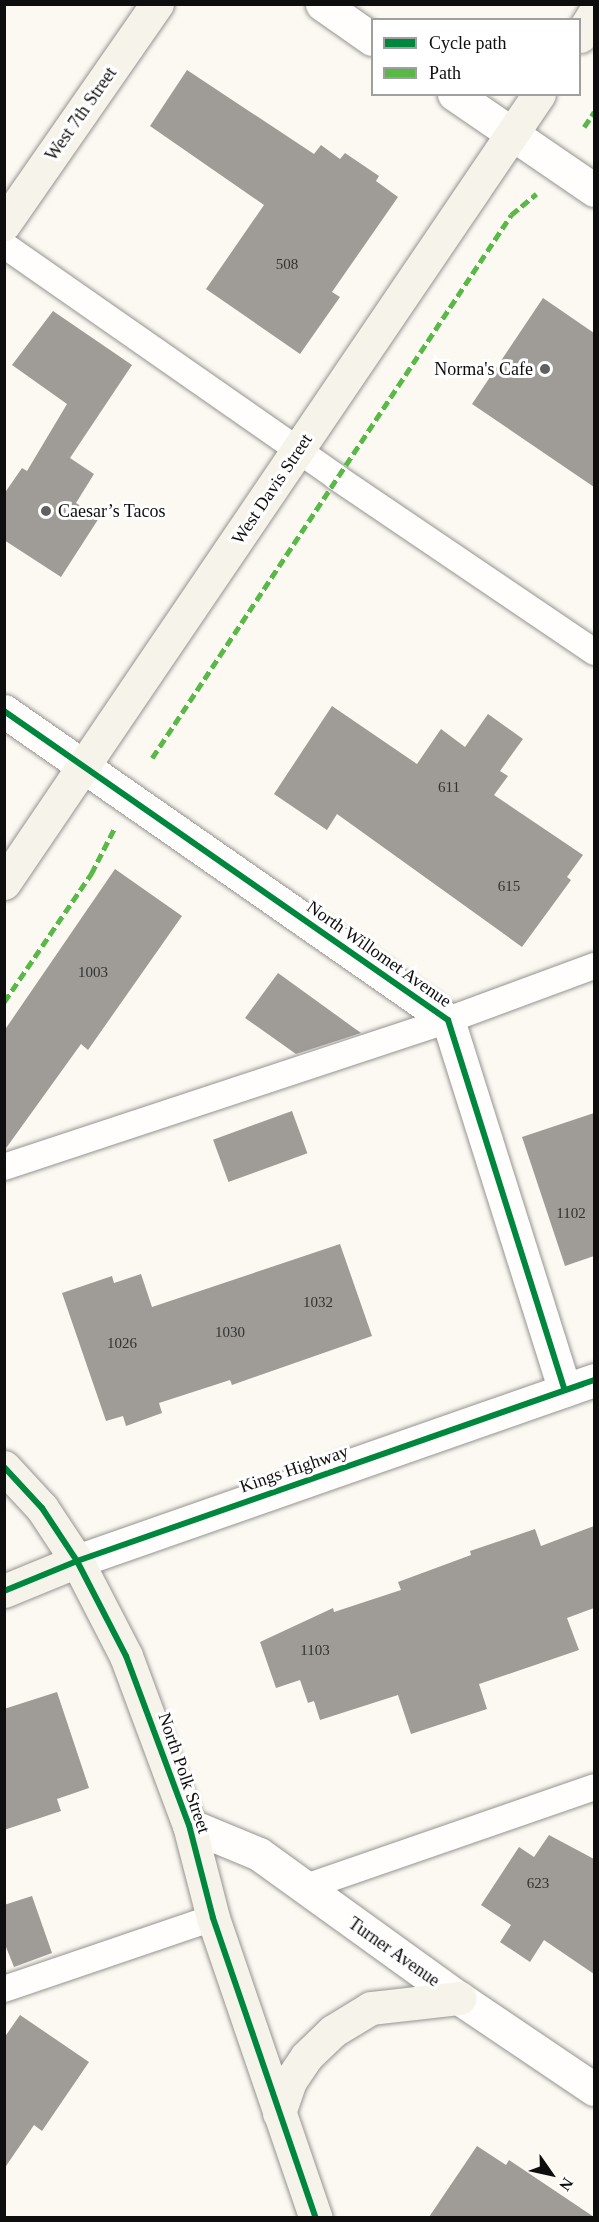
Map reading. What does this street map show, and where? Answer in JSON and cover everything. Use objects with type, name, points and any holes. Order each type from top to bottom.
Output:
[{"type":"main road","name":"West 7th Street","points":[[4,224],[157,4]]},
{"type":"main road","points":[[581,33],[594,14]]},
{"type":"main road","name":"West Davis Street","points":[[10,864],[85,767],[538,96]]},
{"type":"main road","name":"North Polk Street","points":[[4,1467],[42,1508],[77,1561],[126,1656],[189,1825],[213,1918],[316,2217]]},
{"type":"main road","name":"Kings Highway","points":[[4,1591],[77,1561]]},
{"type":"main road","points":[[279,2113],[290,2081],[306,2057],[333,2031],[371,2008],[459,1998]]},
{"type":"street","points":[[322,4],[371,38]]},
{"type":"street","points":[[457,96],[594,190]]},
{"type":"street","name":"North Willomet Avenue","points":[[4,711],[448,1020],[579,1385]]},
{"type":"street","name":"Kings Highway","points":[[77,1561],[579,1385]]},
{"type":"street","name":"Turner Avenue","points":[[189,1825],[259,1854],[303,1888],[459,1998],[594,2089]]},
{"type":"lane","points":[[4,245],[299,448],[336,477],[594,652]]},
{"type":"lane","points":[[4,1167],[448,1020],[594,966]]},
{"type":"lane","points":[[303,1888],[594,1787]]},
{"type":"lane","points":[[4,1989],[213,1918]]},
{"type":"building","points":[[187,70],[314,154],[321,145],[340,159],[345,153],[379,176],[376,181],[398,197],[332,292],[340,297],[300,354],[206,289],[264,205],[150,126]]},
{"type":"building","name":"Norma's Cafe","points":[[543,298],[594,333],[594,487],[472,404]]},
{"type":"building","points":[[53,311],[132,365],[70,458],[94,474],[76,503],[99,518],[61,577],[4,540],[4,494],[22,468],[27,471],[67,404],[12,365]]},
{"type":"building","points":[[332,706],[417,764],[441,729],[465,747],[488,714],[523,739],[500,771],[508,776],[494,795],[583,855],[567,877],[571,880],[522,947],[337,814],[327,830],[274,794]]},
{"type":"building","points":[[115,869],[182,916],[88,1050],[81,1044],[4,1151],[4,1031]]},
{"type":"building","points":[[278,973],[361,1033],[296,1054],[245,1018]]},
{"type":"building","points":[[292,1111],[307,1153],[228,1182],[213,1140]]},
{"type":"building","points":[[594,1113],[594,1256],[565,1266],[522,1137]]},
{"type":"building","points":[[340,1244],[372,1336],[232,1385],[230,1380],[159,1403],[162,1413],[126,1426],[123,1416],[106,1421],[62,1293],[112,1276],[114,1283],[141,1274],[152,1307]]},
{"type":"building","points":[[594,1526],[594,1608],[567,1618],[579,1650],[479,1684],[487,1709],[411,1734],[398,1695],[320,1720],[314,1701],[308,1703],[300,1680],[276,1688],[260,1642],[333,1608],[334,1612],[401,1590],[398,1582],[471,1555],[470,1551],[535,1529],[541,1546]]},
{"type":"building","points":[[57,1692],[89,1788],[57,1799],[61,1811],[4,1830],[4,1709]]},
{"type":"building","points":[[549,1835],[594,1859],[594,1974],[544,1940],[530,1962],[500,1942],[511,1925],[481,1905],[519,1847],[534,1857]]},
{"type":"building","points":[[32,1896],[52,1953],[14,1967],[4,1942],[4,1905]]},
{"type":"building","points":[[20,2015],[89,2062],[42,2131],[34,2125],[4,2169],[4,2038]]},
{"type":"building","points":[[477,2146],[506,2165],[509,2160],[594,2217],[429,2217]]},
{"type":"marked path","points":[[584,127],[594,112]]},
{"type":"marked path","points":[[152,758],[511,215],[536,194]]},
{"type":"marked path","points":[[4,1002],[91,874],[115,827]]},
{"type":"cycle path","points":[[4,711],[448,1020],[565,1390]]},
{"type":"cycle path","points":[[4,1591],[77,1561],[594,1380]]},
{"type":"cycle path","points":[[4,1467],[42,1508],[77,1561],[126,1656],[189,1825],[213,1918],[316,2218]]},
{"type":"place","name":"Norma's Cafe","points":[[545,369]]},
{"type":"place","name":"Caesar’s Tacos","points":[[46,511]]}]
